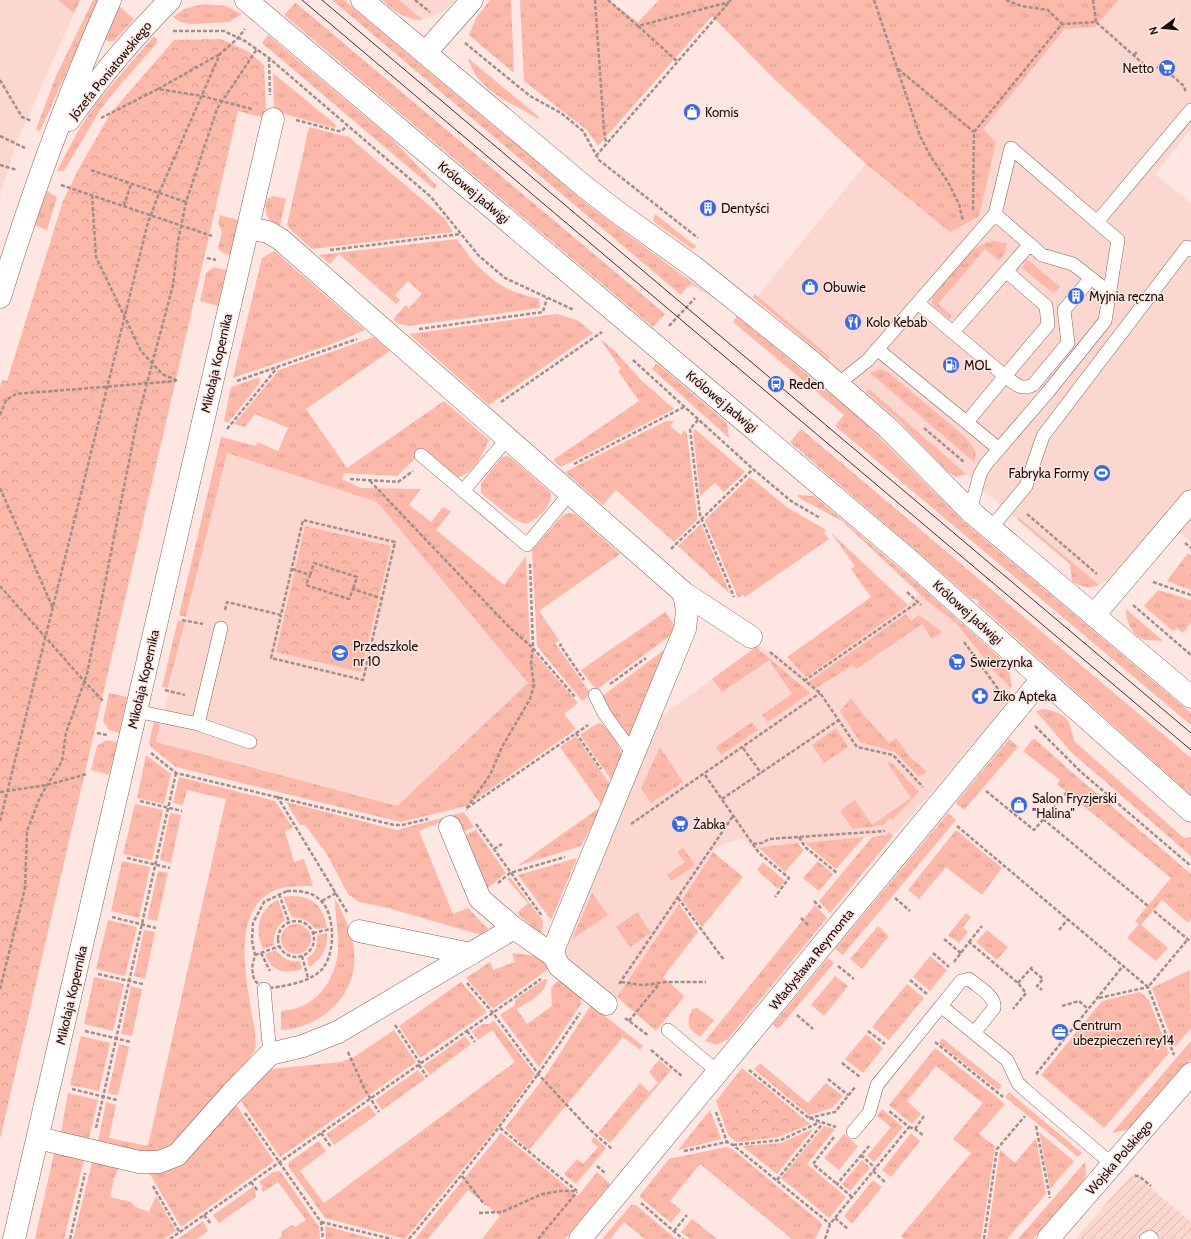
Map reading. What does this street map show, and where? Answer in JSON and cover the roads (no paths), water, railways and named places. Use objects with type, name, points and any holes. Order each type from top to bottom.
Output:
[{"type":"street","name":"Józefa Poniatowskiego","points":[[0,297],[23,221],[90,45],[110,0]]},
{"type":"street","name":"Józefa Poniatowskiego","points":[[53,142],[106,71],[170,0]]},
{"type":"street","name":"Królowej Jadwigi","points":[[246,0],[891,544],[1191,811]]},
{"type":"street","points":[[362,0],[601,200],[733,296],[838,384],[888,428],[970,511],[1191,697]]},
{"type":"street","points":[[425,53],[472,0]]},
{"type":"street","name":"Mikołaja Kopernika","points":[[14,1239],[248,228],[273,112]]},
{"type":"street","points":[[248,228],[274,235],[386,331],[507,439],[684,593],[751,637]]},
{"type":"street","points":[[1094,615],[1191,500]]},
{"type":"street","points":[[557,953],[595,848],[685,629],[687,611],[684,593]]},
{"type":"street","name":"Władysława Reymonta","points":[[580,1239],[1042,679]]},
{"type":"street","points":[[455,819],[480,899],[514,928],[557,953],[599,998]]},
{"type":"street","points":[[38,1138],[140,1162],[159,1162],[177,1155],[232,1093],[270,1054],[303,1046],[339,1031],[514,928]]},
{"type":"street","points":[[359,931],[471,954]]},
{"type":"street","name":"Wojska Polskiego","points":[[1048,1239],[1191,1074]]},
{"type":"lane","points":[[1097,222],[1191,110]]},
{"type":"lane","points":[[838,384],[857,370],[877,349],[995,214],[1012,148],[1118,240],[1105,320],[980,474],[970,511]]},
{"type":"lane","points":[[995,214],[1042,255],[1073,264],[1110,293]]},
{"type":"lane","points":[[953,332],[1030,244]]},
{"type":"lane","points":[[991,528],[1026,486],[1043,436],[1187,247],[1191,250]]},
{"type":"lane","points":[[967,422],[1048,325],[1046,306],[1006,272]]},
{"type":"lane","points":[[918,303],[1005,376],[1020,387],[1026,388],[1033,385],[1068,343],[1064,310],[1091,278]]},
{"type":"lane","points":[[877,349],[999,449]]},
{"type":"lane","points":[[463,491],[507,439]]},
{"type":"lane","points":[[424,458],[526,545],[570,493]]},
{"type":"lane","points":[[198,724],[221,628]]},
{"type":"lane","points":[[595,695],[599,717],[634,755]]},
{"type":"lane","points":[[136,711],[198,724],[250,742]]},
{"type":"lane","points":[[847,1131],[869,1113],[875,1091],[961,981],[965,979],[969,979],[993,999],[994,1004],[994,1008],[974,1033]]},
{"type":"lane","points":[[264,989],[270,1054]]},
{"type":"lane","points":[[941,1006],[1007,1060],[1018,1084],[1112,1165]]},
{"type":"lane","points":[[668,1030],[724,1064]]},
{"type":"lane","points":[[1146,1239],[1152,1239]]},
{"type":"tram line","points":[[302,0],[1191,750]]},
{"type":"tram line","points":[[322,0],[1191,733]]},
{"type":"place","name":"Netto","points":[[1167,68]]},
{"type":"place","name":"Komis","points":[[692,112]]},
{"type":"place","name":"Dentyści","points":[[708,208]]},
{"type":"place","name":"Obuwie","points":[[810,287]]},
{"type":"place","name":"Myjnia ręczna","points":[[1076,296]]},
{"type":"place","name":"Kolo Kebab","points":[[853,322]]},
{"type":"place","name":"MOL","points":[[951,365]]},
{"type":"place","name":"Reden","points":[[776,384]]},
{"type":"place","name":"Fabryka Formy","points":[[1102,473]]},
{"type":"place","name":"Przedszkole nr 10","points":[[340,653]]},
{"type":"place","name":"Świerzynka","points":[[957,662]]},
{"type":"place","name":"Ziko Apteka","points":[[980,696]]},
{"type":"place","name":"Salon Fryzjerski \"Halina\"","points":[[1019,805]]},
{"type":"place","name":"Żabka","points":[[680,824]]},
{"type":"place","name":"Centrum ubezpieczeń rey14","points":[[1060,1032]]}]
